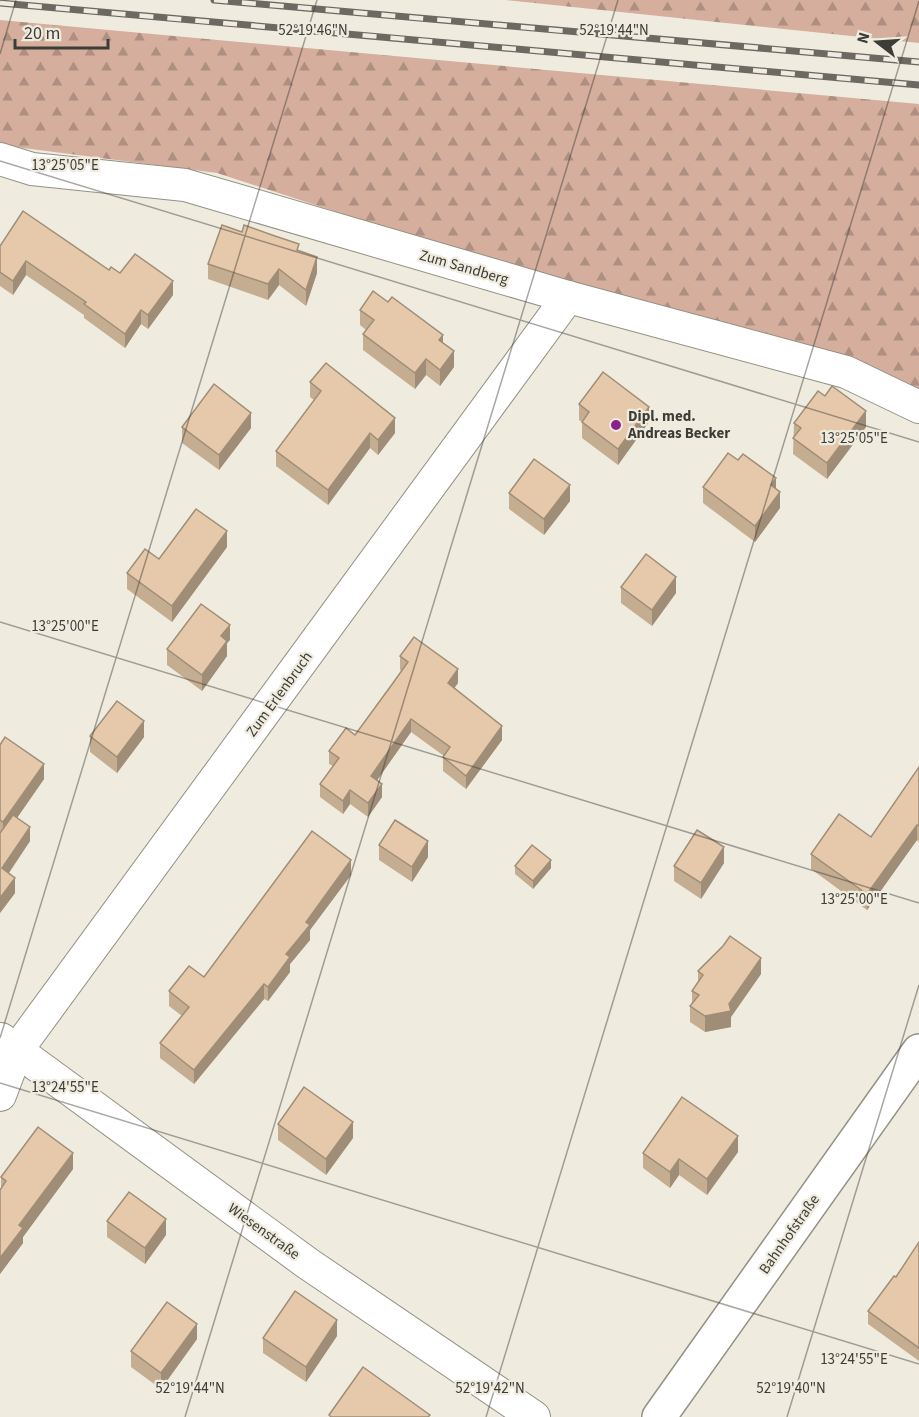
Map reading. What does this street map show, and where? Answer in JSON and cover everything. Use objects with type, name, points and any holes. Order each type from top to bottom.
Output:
[{"type":"main road","name":"Bahnhofstraße","points":[[660,1417],[919,1051]]},
{"type":"street","name":"Zum Sandberg","points":[[0,159],[32,170],[185,185],[568,297],[846,372],[919,407]]},
{"type":"street","name":"Zum Erlenbruch","points":[[0,1095],[9,1044],[568,297]]},
{"type":"street","name":"Wiesenstraße","points":[[9,1044],[307,1263],[534,1417]]},
{"type":"green space","points":[[505,0],[919,0],[919,43]]},
{"type":"green space","points":[[0,20],[919,104],[919,398],[217,173],[0,145]]},
{"type":"building","points":[[23,211],[109,270],[111,267],[120,273],[135,254],[173,281],[148,315],[141,310],[125,334],[84,304],[86,302],[26,261],[13,281],[0,272],[0,246]]},
{"type":"building","points":[[222,225],[242,232],[244,225],[299,244],[297,250],[317,257],[306,290],[279,269],[268,284],[208,264]]},
{"type":"building","points":[[373,291],[388,302],[392,297],[443,335],[439,340],[454,351],[440,370],[426,359],[415,373],[363,334],[374,320],[360,310]]},
{"type":"building","points":[[326,363],[395,418],[378,440],[370,433],[328,490],[276,451],[321,391],[310,382]]},
{"type":"building","name":"Dipl. med. Andreas Becker","points":[[603,372],[649,407],[618,449],[582,422],[589,412],[579,404]]},
{"type":"building","points":[[214,384],[251,413],[219,455],[182,427]]},
{"type":"building","points":[[832,386],[866,411],[827,463],[793,438],[801,428],[794,423],[818,391],[825,396]]},
{"type":"building","points":[[728,453],[738,460],[743,454],[776,478],[771,485],[780,492],[755,526],[703,487]]},
{"type":"building","points":[[534,459],[570,485],[544,519],[509,493]]},
{"type":"building","points":[[196,509],[227,531],[172,606],[127,573],[145,549],[159,559]]},
{"type":"building","points":[[646,554],[676,577],[652,610],[621,587]]},
{"type":"building","points":[[201,604],[230,625],[221,636],[227,641],[202,675],[167,649]]},
{"type":"building","points":[[414,637],[458,669],[448,683],[502,726],[466,776],[443,757],[450,747],[411,719],[371,776],[382,784],[368,803],[350,790],[343,801],[320,784],[339,758],[329,751],[346,728],[355,735],[408,662],[400,656]]},
{"type":"building","points":[[117,701],[144,721],[117,757],[90,736]]},
{"type":"building","points":[[5,737],[44,764],[3,822],[0,820],[0,745]]},
{"type":"building","points":[[919,767],[919,826],[917,825],[867,894],[811,854],[839,814],[871,837]]},
{"type":"building","points":[[13,815],[30,827],[2,868],[15,878],[0,898],[0,833]]},
{"type":"building","points":[[395,820],[428,841],[412,867],[379,845]]},
{"type":"building","points":[[697,830],[724,847],[701,883],[674,866]]},
{"type":"building","points":[[312,831],[351,860],[306,922],[310,925],[286,954],[290,957],[268,987],[264,984],[194,1070],[160,1043],[189,1007],[169,991],[189,966],[204,977]]},
{"type":"building","points":[[532,845],[551,860],[533,881],[515,866]]},
{"type":"building","points":[[730,936],[761,958],[729,1004],[731,1011],[705,1016],[690,1006],[699,995],[692,991],[703,975],[698,971]]},
{"type":"building","points":[[304,1087],[353,1122],[326,1159],[278,1124]]},
{"type":"building","points":[[682,1097],[738,1136],[707,1179],[679,1159],[670,1172],[643,1153]]},
{"type":"building","points":[[38,1127],[73,1153],[19,1225],[23,1228],[0,1258],[0,1190],[6,1181],[1,1177]]},
{"type":"building","points":[[129,1192],[166,1219],[145,1248],[107,1221]]},
{"type":"building","points":[[919,1242],[919,1348],[868,1311],[894,1276],[896,1277]]},
{"type":"building","points":[[295,1291],[337,1320],[306,1367],[263,1338]]},
{"type":"building","points":[[167,1302],[197,1324],[161,1373],[131,1351]]},
{"type":"building","points":[[363,1367],[430,1415],[428,1417],[331,1417],[329,1415]]},
{"type":"railway","points":[[214,0],[919,62]]},
{"type":"railway","points":[[0,3],[919,85]]},
{"type":"place","name":"Dipl. med. Andreas Becker","points":[[616,425]]}]
